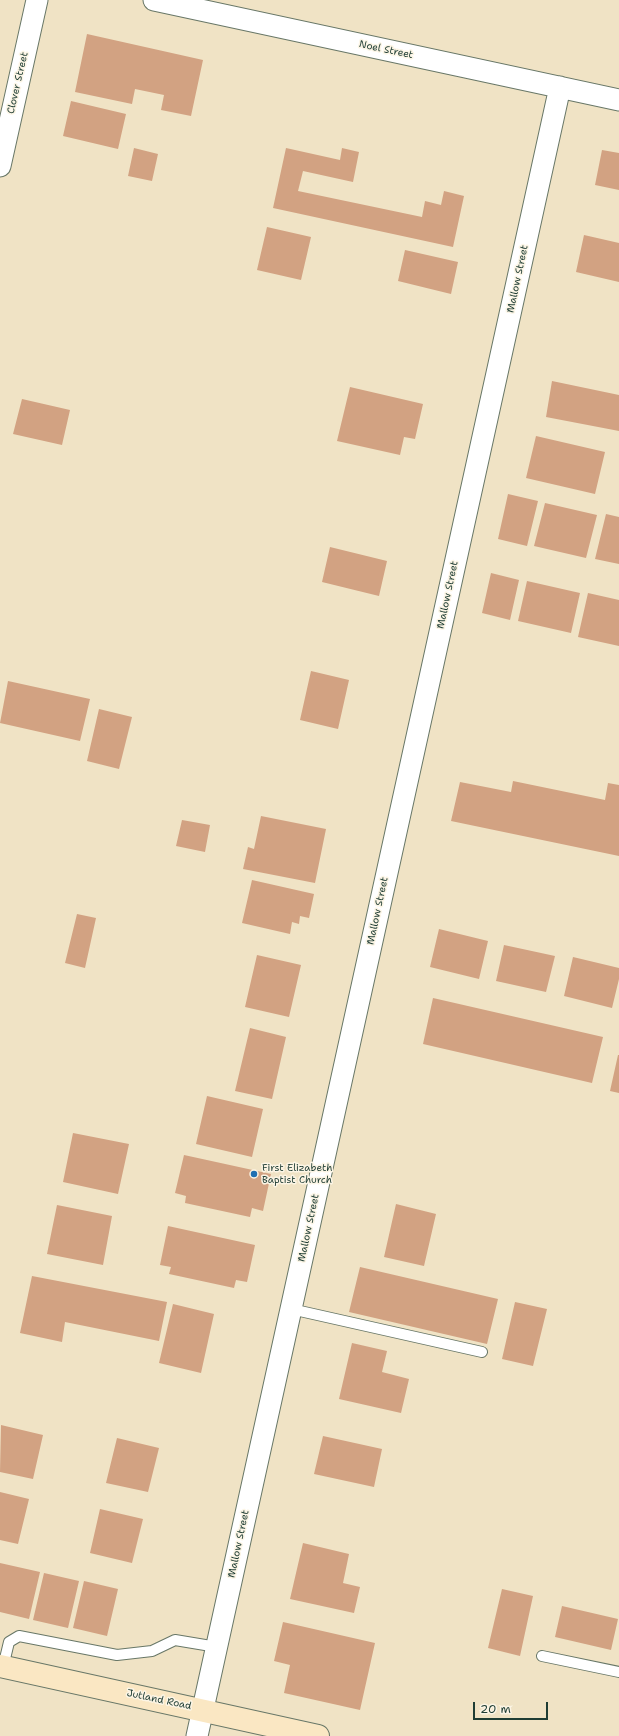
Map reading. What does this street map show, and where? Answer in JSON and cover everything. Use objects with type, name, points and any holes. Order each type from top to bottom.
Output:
[{"type":"street","name":"Clover Street","points":[[0,166],[37,0]]},
{"type":"street","name":"Noel Street","points":[[154,0],[619,100]]},
{"type":"street","name":"Mallow Street","points":[[197,1736],[560,87]]},
{"type":"street","name":"Jutland Road","points":[[2,1666],[318,1736]]},
{"type":"lane","points":[[291,1309],[482,1352]]},
{"type":"lane","points":[[2,1666],[10,1642],[19,1636],[117,1655],[152,1651],[175,1640],[217,1647]]},
{"type":"lane","points":[[542,1656],[619,1672]]},
{"type":"building","points":[[87,34],[203,60],[191,116],[161,110],[164,95],[135,89],[132,104],[75,92]]},
{"type":"building","points":[[71,101],[126,114],[118,149],[63,136]]},
{"type":"building","points":[[134,148],[158,154],[152,181],[128,176]]},
{"type":"building","points":[[286,148],[340,160],[342,148],[359,152],[353,182],[303,171],[298,191],[422,217],[425,201],[441,205],[444,191],[464,196],[453,247],[273,208]]},
{"type":"building","points":[[602,150],[619,153],[619,190],[595,185]]},
{"type":"building","points":[[267,227],[311,237],[301,280],[257,270]]},
{"type":"building","points":[[584,235],[619,243],[619,282],[576,272]]},
{"type":"building","points":[[405,250],[458,262],[451,294],[398,281]]},
{"type":"building","points":[[552,381],[619,395],[619,431],[546,417]]},
{"type":"building","points":[[350,387],[423,404],[415,439],[404,437],[400,455],[337,441]]},
{"type":"building","points":[[22,399],[70,410],[62,445],[13,434]]},
{"type":"building","points":[[536,436],[605,452],[595,494],[526,478]]},
{"type":"building","points":[[508,494],[538,501],[527,546],[498,539]]},
{"type":"building","points":[[545,503],[597,515],[586,558],[534,546]]},
{"type":"building","points":[[606,514],[619,517],[619,564],[595,559]]},
{"type":"building","points":[[330,547],[387,561],[379,596],[322,582]]},
{"type":"building","points":[[491,573],[519,580],[510,620],[482,613]]},
{"type":"building","points":[[527,581],[580,593],[571,633],[518,621]]},
{"type":"building","points":[[588,593],[619,600],[619,646],[578,637]]},
{"type":"building","points":[[311,671],[349,680],[338,729],[300,720]]},
{"type":"building","points":[[8,681],[90,699],[80,741],[0,723]]},
{"type":"building","points":[[99,709],[132,717],[119,769],[87,761]]},
{"type":"building","points":[[513,781],[605,800],[608,783],[619,785],[619,856],[451,821],[460,782],[511,792]]},
{"type":"building","points":[[261,816],[326,829],[315,883],[243,869],[248,847],[254,849]]},
{"type":"building","points":[[182,820],[210,825],[205,852],[176,846]]},
{"type":"building","points":[[252,880],[314,894],[309,918],[300,916],[299,924],[292,922],[290,934],[242,923]]},
{"type":"building","points":[[77,914],[96,918],[85,968],[65,963]]},
{"type":"building","points":[[439,929],[488,941],[479,979],[430,967]]},
{"type":"building","points":[[504,945],[555,956],[546,992],[496,981]]},
{"type":"building","points":[[257,955],[301,965],[289,1017],[245,1007]]},
{"type":"building","points":[[573,957],[619,968],[619,979],[612,1008],[564,996]]},
{"type":"building","points":[[433,998],[603,1037],[592,1083],[423,1044]]},
{"type":"building","points":[[250,1028],[286,1037],[272,1099],[235,1091]]},
{"type":"building","points":[[619,1055],[619,1093],[610,1091]]},
{"type":"building","points":[[207,1096],[263,1109],[252,1157],[196,1144]]},
{"type":"building","points":[[73,1133],[129,1144],[118,1194],[63,1182]]},
{"type":"building","points":[[184,1155],[271,1174],[263,1211],[252,1208],[250,1217],[185,1203],[186,1196],[175,1193]]},
{"type":"building","points":[[396,1204],[436,1214],[424,1266],[384,1257]]},
{"type":"building","points":[[57,1205],[112,1216],[103,1265],[47,1254]]},
{"type":"building","points":[[168,1226],[255,1245],[247,1282],[236,1280],[234,1288],[169,1274],[171,1267],[160,1265]]},
{"type":"building","points":[[360,1267],[498,1299],[487,1344],[349,1312]]},
{"type":"building","points":[[32,1276],[167,1302],[159,1341],[65,1322],[62,1342],[20,1333]]},
{"type":"building","points":[[515,1302],[547,1309],[533,1366],[502,1359]]},
{"type":"building","points":[[173,1304],[214,1314],[201,1373],[159,1363]]},
{"type":"building","points":[[352,1343],[387,1351],[382,1372],[409,1379],[401,1413],[339,1399]]},
{"type":"building","points":[[1,1425],[43,1435],[33,1479],[0,1472]]},
{"type":"building","points":[[323,1436],[382,1449],[374,1487],[314,1474]]},
{"type":"building","points":[[117,1438],[159,1448],[148,1492],[106,1483]]},
{"type":"building","points":[[0,1492],[29,1499],[18,1544],[0,1540]]},
{"type":"building","points":[[100,1509],[143,1519],[132,1563],[90,1553]]},
{"type":"building","points":[[303,1543],[349,1554],[343,1583],[360,1587],[354,1613],[290,1599]]},
{"type":"building","points":[[0,1563],[40,1572],[29,1619],[0,1612]]},
{"type":"building","points":[[44,1573],[79,1581],[68,1628],[33,1620]]},
{"type":"building","points":[[84,1581],[118,1589],[107,1636],[73,1628]]},
{"type":"building","points":[[502,1589],[533,1596],[520,1656],[488,1648]]},
{"type":"building","points":[[562,1606],[618,1619],[611,1650],[555,1637]]},
{"type":"building","points":[[283,1622],[375,1643],[360,1710],[284,1693],[290,1665],[274,1661]]},
{"type":"place","name":"First Elizabeth Baptist Church","points":[[254,1174]]}]
